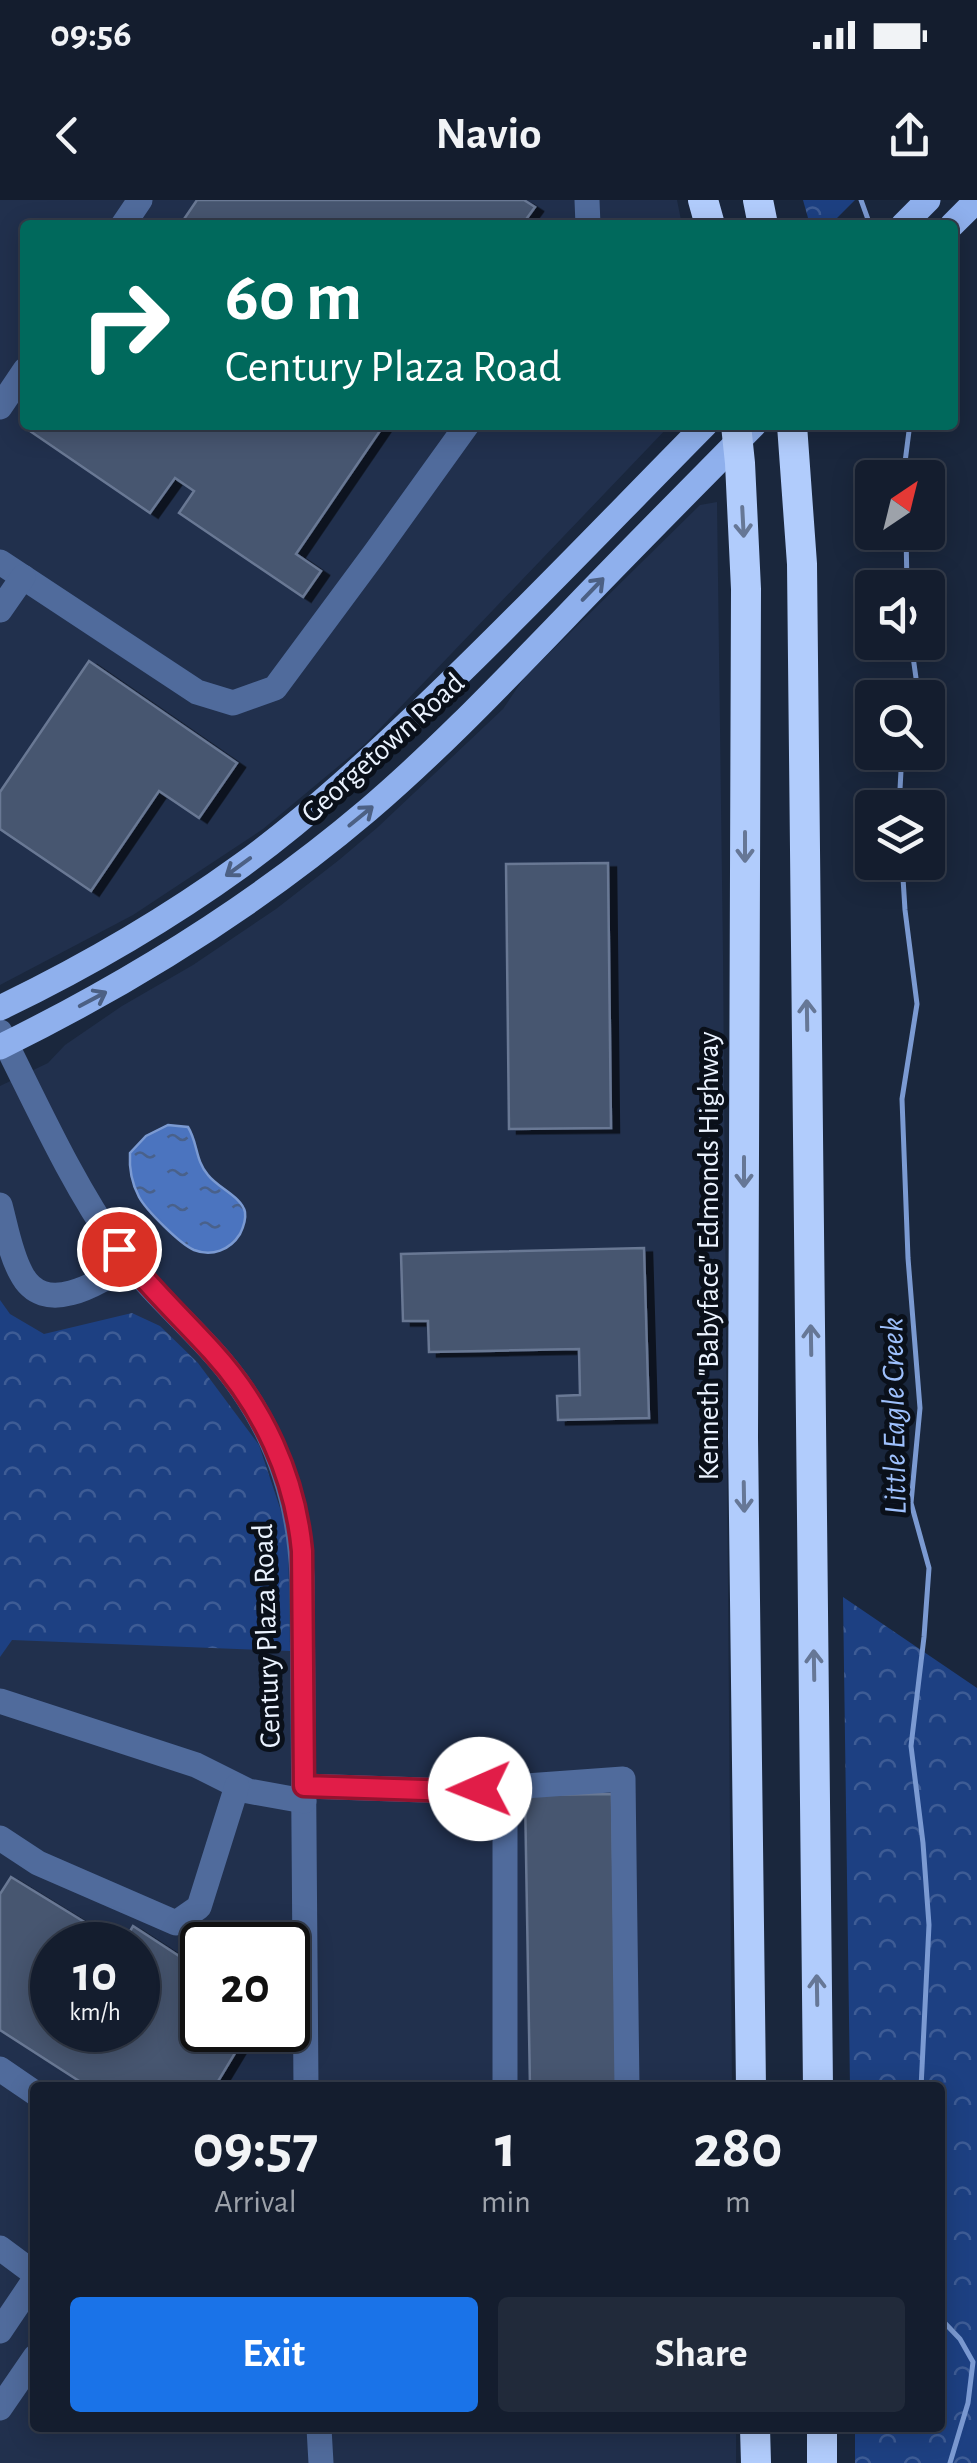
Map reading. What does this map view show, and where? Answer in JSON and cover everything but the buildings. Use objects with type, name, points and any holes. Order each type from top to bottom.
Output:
[{"type":"highway","name":"Kenneth \"Babyface\" Edmonds Highway","points":[[737,430],[746,589],[743,1437],[751,2082]]},
{"type":"highway","points":[[792,430],[802,564],[818,2082]]},
{"type":"highway","points":[[755,2432],[756,2463]]},
{"type":"highway","points":[[822,2432],[822,2463]]},
{"type":"main road","points":[[909,220],[928,200]]},
{"type":"main road","points":[[957,220],[977,200]]},
{"type":"main road","name":"Georgetown Road","points":[[2,1041],[87,1003],[145,970],[318,851],[417,766],[749,430]]},
{"type":"main road","name":"Georgetown Road","points":[[0,1008],[161,920],[297,822],[398,734],[698,433]]},
{"type":"street","points":[[0,407],[20,377]]},
{"type":"street","points":[[0,562],[197,692],[234,703],[275,688],[463,430]]},
{"type":"street","points":[[0,610],[23,578]]},
{"type":"street","name":"Century Plaza Road","points":[[2,1041],[107,1232],[242,1388],[265,1426],[288,1482],[302,1551],[306,2082]]},
{"type":"street","points":[[0,1205],[7,1257],[30,1286],[47,1296],[70,1294],[101,1282],[130,1263]]},
{"type":"street","points":[[0,1701],[196,1765],[248,1791],[454,1791],[624,1779],[627,2082]]},
{"type":"street","points":[[0,1838],[38,1862],[176,1923],[199,1907],[237,1786]]},
{"type":"street","points":[[505,2082],[506,1788]]},
{"type":"street","points":[[0,2070],[30,2089]]},
{"type":"street","points":[[0,2248],[30,2272]]},
{"type":"street","points":[[0,2331],[30,2284]]},
{"type":"street","points":[[0,2408],[30,2364]]},
{"type":"street","points":[[319,2432],[321,2463]]},
{"type":"shaded area","points":[[0,200],[677,200],[681,220],[20,220],[20,430],[665,430],[365,744],[263,829],[133,915],[0,985]]},
{"type":"shaded area","points":[[717,502],[732,2082],[30,2082],[30,2432],[736,2432],[736,2463],[0,2463],[0,1086],[48,1063],[65,1045],[122,1006],[193,965],[276,909],[378,827],[503,709],[524,678],[700,505]]},
{"type":"green space","points":[[803,200],[855,200],[835,220],[809,220]]},
{"type":"green space","points":[[0,1300],[10,1314],[44,1334],[132,1313],[160,1326],[198,1363],[259,1445],[288,1532],[290,1651],[12,1640],[0,1657]]},
{"type":"green space","points":[[843,1597],[977,1688],[977,2463],[855,2463],[855,2432],[945,2432],[945,2082],[850,2082]]},
{"type":"water","points":[[168,1125],[188,1127],[204,1169],[243,1207],[245,1218],[240,1234],[220,1251],[207,1253],[188,1247],[156,1218],[136,1191],[130,1153],[146,1136]]},
{"type":"waterway","name":"Little Eagle Creek","points":[[861,200],[868,220]]},
{"type":"waterway","name":"Little Eagle Creek","points":[[905,460],[909,430]]},
{"type":"waterway","name":"Little Eagle Creek","points":[[906,550],[907,570]]},
{"type":"waterway","name":"Little Eagle Creek","points":[[914,660],[916,680]]},
{"type":"waterway","name":"Little Eagle Creek","points":[[900,790],[901,770]]},
{"type":"waterway","name":"Little Eagle Creek","points":[[903,880],[917,1004],[902,1099],[908,1258],[920,1408],[911,1503],[929,1568],[911,1746],[929,1925],[921,2082]]},
{"type":"waterway","name":"Little Eagle Creek","points":[[945,2323],[973,2362],[968,2403],[950,2463]]},
{"type":"route","points":[[119,1249],[242,1388],[274,1444],[288,1482],[302,1551],[304,1786],[480,1789]]}]
